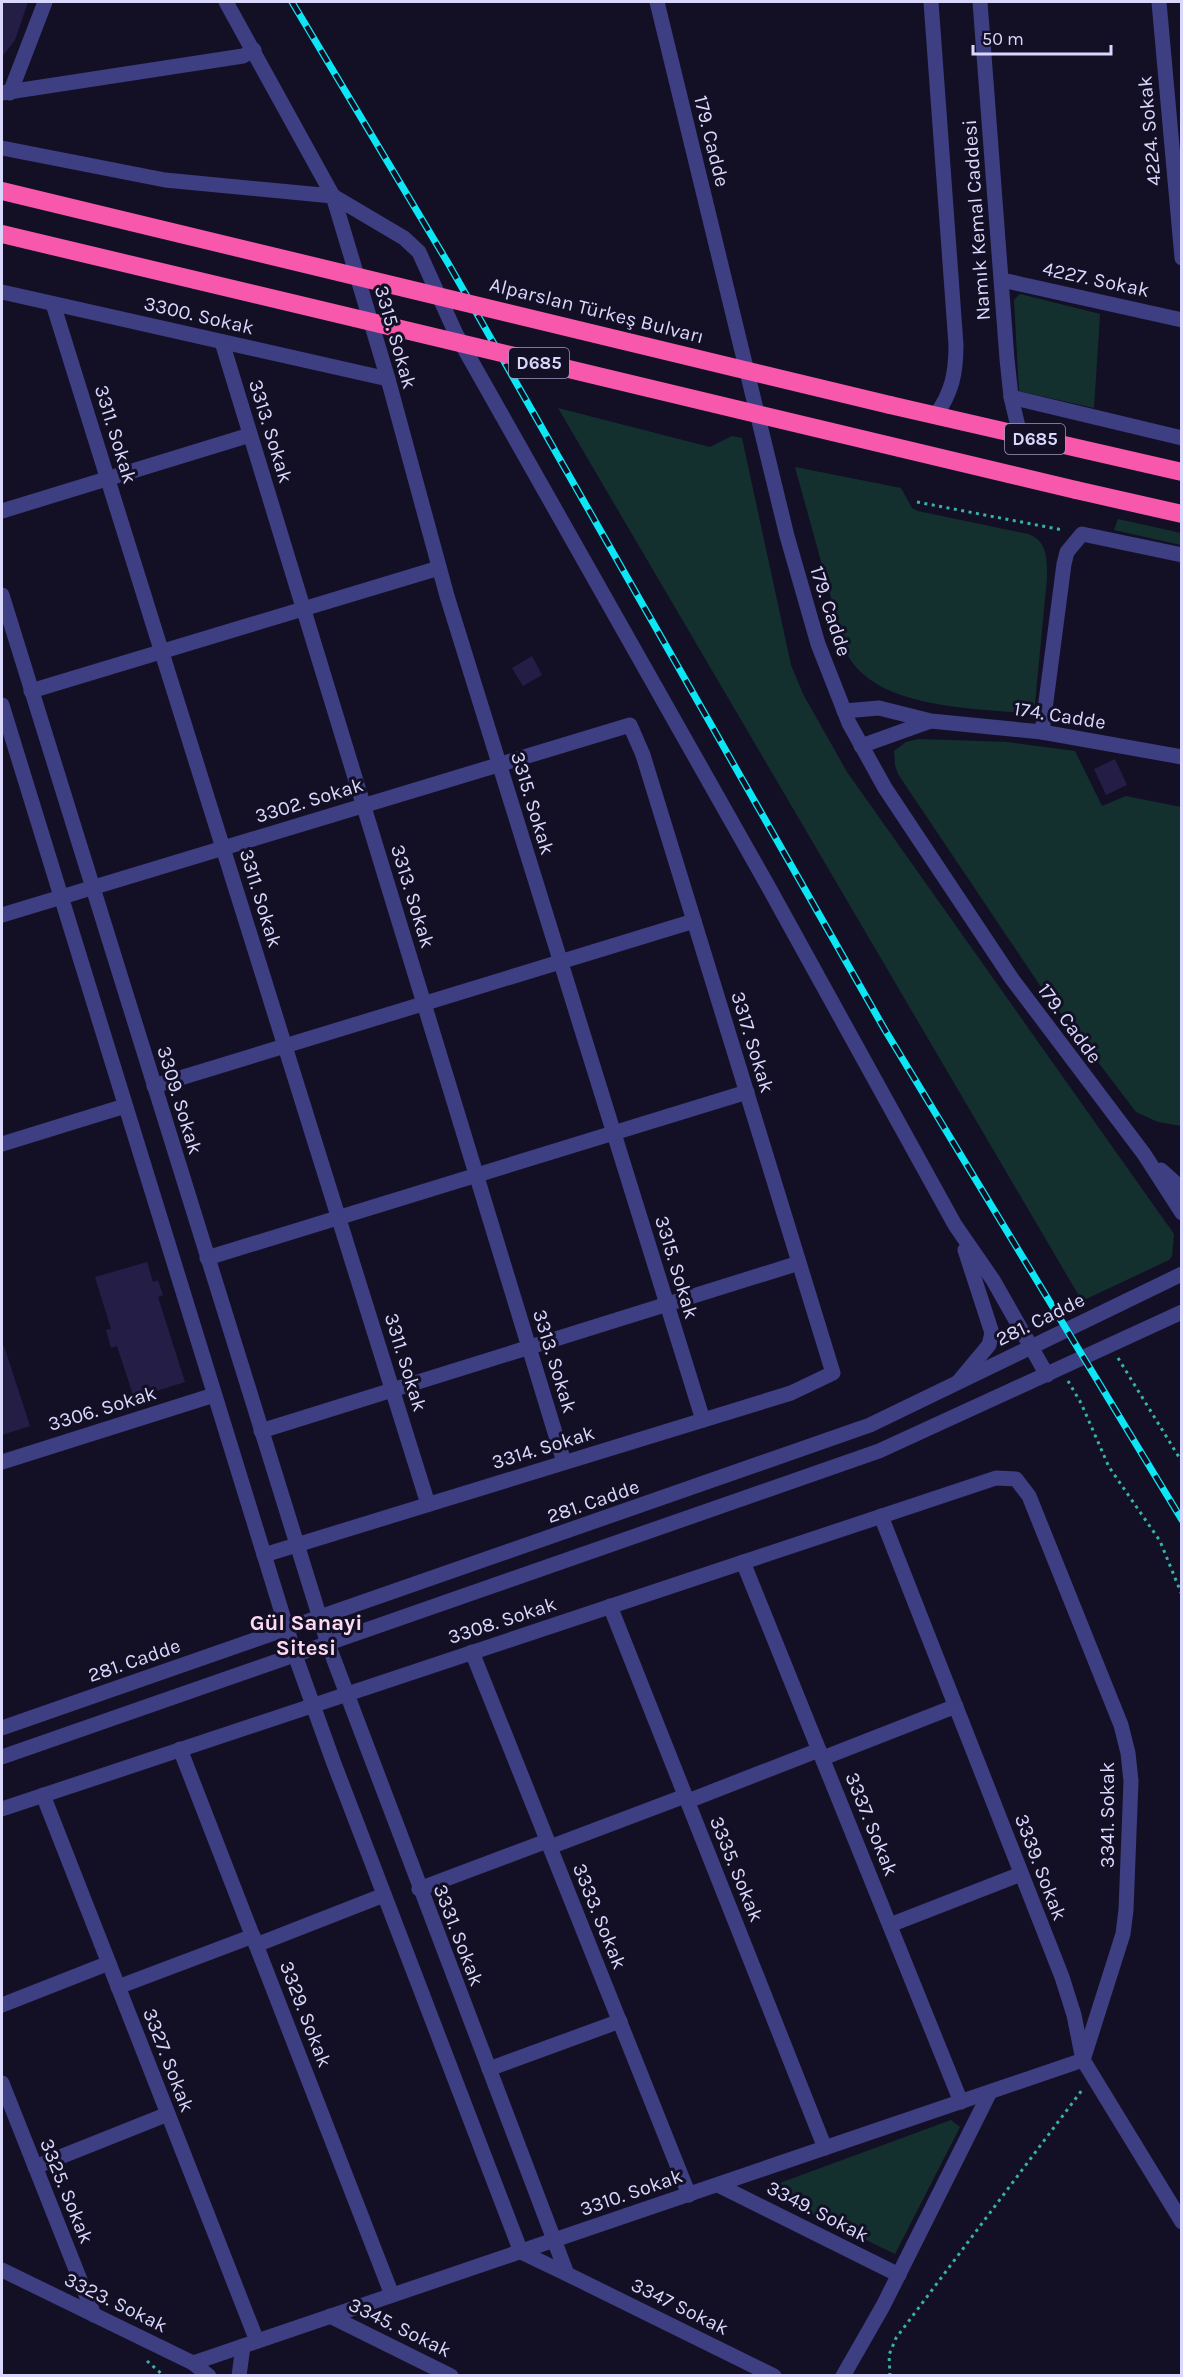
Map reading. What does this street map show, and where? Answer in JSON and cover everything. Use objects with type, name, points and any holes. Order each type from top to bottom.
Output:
[{"type":"highway","name":"Alparslan Türkeş Bulvarı","points":[[2,190],[935,416],[1182,472]]},
{"type":"highway","name":"D685","points":[[2,234],[1182,514]]},
{"type":"street","points":[[6,93],[45,2]]},
{"type":"street","name":"3315. Sokak","points":[[226,2],[333,196],[388,379],[439,568],[703,1420]]},
{"type":"street","name":"179. Cadde","points":[[657,2],[787,536],[818,644],[844,711],[861,746],[897,808],[1012,979],[1144,1154]]},
{"type":"street","name":"Namık Kemal Caddesi","points":[[931,2],[956,345],[956,370],[952,388],[935,416]]},
{"type":"street","name":"Namık Kemal Caddesi","points":[[980,2],[1011,397],[1020,435]]},
{"type":"street","name":"4224. Sokak","points":[[1158,2],[1182,258]]},
{"type":"street","points":[[6,93],[243,56],[254,50]]},
{"type":"street","points":[[2,148],[165,180],[333,196],[404,238],[424,259],[456,334],[768,886],[955,1225],[993,1280],[1030,1347],[1053,1372]]},
{"type":"street","name":"4227. Sokak","points":[[1002,280],[1182,320]]},
{"type":"street","name":"3300. Sokak","points":[[2,292],[388,379]]},
{"type":"street","name":"3311. Sokak","points":[[53,304],[428,1504]]},
{"type":"street","name":"3313. Sokak","points":[[222,342],[564,1462]]},
{"type":"street","points":[[1011,397],[1182,438]]},
{"type":"street","points":[[2,511],[250,435]]},
{"type":"street","points":[[1042,732],[1067,552],[1082,534],[1182,555]]},
{"type":"street","points":[[31,691],[439,568]]},
{"type":"street","name":"3309. Sokak","points":[[2,595],[328,1644]]},
{"type":"street","points":[[2,705],[295,1655],[312,1705],[521,2252]]},
{"type":"street","points":[[844,711],[879,708],[931,721]]},
{"type":"street","points":[[861,746],[898,730],[931,721]]},
{"type":"street","name":"174. Cadde","points":[[931,721],[1042,732],[1182,757]]},
{"type":"street","name":"3302. Sokak","points":[[2,915],[630,724]]},
{"type":"street","name":"3317. Sokak","points":[[630,724],[644,755],[833,1373]]},
{"type":"street","points":[[154,1086],[694,921]]},
{"type":"street","points":[[207,1258],[747,1092]]},
{"type":"street","points":[[2,1144],[125,1106]]},
{"type":"street","points":[[1144,1154],[1182,1189]]},
{"type":"street","points":[[1144,1154],[1182,1213]]},
{"type":"street","points":[[954,1387],[989,1345],[992,1333],[972,1268],[955,1225]]},
{"type":"street","points":[[261,1431],[799,1263]]},
{"type":"street","name":"281. Cadde","points":[[2,1728],[819,1445],[954,1387],[1030,1347],[1182,1274]]},
{"type":"street","points":[[2,1757],[879,1451],[1182,1312]]},
{"type":"street","name":"3314. Sokak","points":[[264,1555],[791,1392],[833,1373]]},
{"type":"street","name":"3306. Sokak","points":[[2,1462],[214,1395]]},
{"type":"street","name":"3308. Sokak","points":[[2,1809],[996,1478],[1016,1479]]},
{"type":"street","name":"3341. Sokak","points":[[1016,1479],[1023,1486],[1033,1507],[1121,1725],[1128,1753],[1131,1780],[1126,1910],[1116,1959],[1083,2060]]},
{"type":"street","name":"3339. Sokak","points":[[881,1516],[1062,1977],[1074,2015],[1083,2060],[1182,2222]]},
{"type":"street","name":"3337. Sokak","points":[[743,1562],[961,2102]]},
{"type":"street","name":"3335. Sokak","points":[[610,1606],[825,2148]]},
{"type":"street","name":"3331. Sokak","points":[[328,1644],[345,1694],[567,2274]]},
{"type":"street","name":"3333. Sokak","points":[[472,1652],[689,2195]]},
{"type":"street","points":[[419,1889],[821,1754],[956,1706]]},
{"type":"street","name":"3329. Sokak","points":[[180,1749],[393,2295]]},
{"type":"street","name":"3327. Sokak","points":[[43,1795],[168,2114],[250,2343]]},
{"type":"street","points":[[890,1925],[1021,1874]]},
{"type":"street","points":[[118,1987],[384,1895]]},
{"type":"street","points":[[2,2005],[109,1963]]},
{"type":"street","points":[[489,2069],[620,2021]]},
{"type":"street","name":"3310. Sokak","points":[[193,2363],[1083,2060]]},
{"type":"street","name":"3325. Sokak","points":[[2,2083],[94,2315]]},
{"type":"street","points":[[843,2376],[899,2275],[990,2092]]},
{"type":"street","points":[[35,2167],[168,2114]]},
{"type":"street","name":"3349. Sokak","points":[[718,2185],[899,2275]]},
{"type":"street","name":"3347 Sokak","points":[[521,2252],[774,2376]]},
{"type":"street","name":"3323. Sokak","points":[[2,2270],[193,2363],[209,2376]]},
{"type":"street","name":"3345. Sokak","points":[[330,2316],[451,2376]]},
{"type":"street","points":[[239,2376],[250,2343]]},
{"type":"path","points":[[917,502],[1082,534]]},
{"type":"path","points":[[1110,1346],[1182,1462]]},
{"type":"path","points":[[1053,1372],[1081,1403],[1109,1467],[1160,1541],[1182,1595]]},
{"type":"path","points":[[890,2376],[889,2355],[896,2338],[1092,2076]]},
{"type":"green space","points":[[1020,294],[1100,314],[1094,408],[1019,391],[1014,300]]},
{"type":"green space","points":[[558,408],[710,447],[732,436],[742,438],[791,665],[803,694],[847,772],[1174,1234],[1172,1256],[1169,1260],[1082,1301]]},
{"type":"green space","points":[[795,467],[901,488],[912,508],[918,511],[1028,534],[1039,541],[1045,552],[1047,578],[1034,714],[957,707],[903,696],[879,685],[860,671],[846,652]]},
{"type":"green space","points":[[1118,519],[1181,533],[1181,545],[1114,530]]},
{"type":"green space","points":[[919,739],[1007,742],[1075,751],[1102,806],[1126,796],[1181,807],[1181,1126],[1158,1122],[1136,1112],[1041,987],[898,774],[894,751],[906,742]]},
{"type":"green space","points":[[951,2120],[960,2127],[895,2254],[773,2195],[777,2184]]},
{"type":"building","points":[[2,2],[28,2],[15,40],[2,57]]},
{"type":"building","points":[[532,656],[542,675],[523,686],[512,668]]},
{"type":"building","points":[[1115,759],[1127,785],[1106,795],[1094,769]]},
{"type":"building","points":[[147,1262],[153,1282],[158,1280],[163,1295],[158,1297],[185,1382],[134,1398],[117,1346],[111,1348],[106,1330],[111,1329],[95,1277]]},
{"type":"building","points":[[4,1346],[30,1426],[2,1435],[2,1347]]},
{"type":"railway","points":[[292,2],[448,263],[885,1030],[1182,1520]]},
{"type":"district","name":"Gül Sanayi Sitesi","points":[[306,1634]]}]
